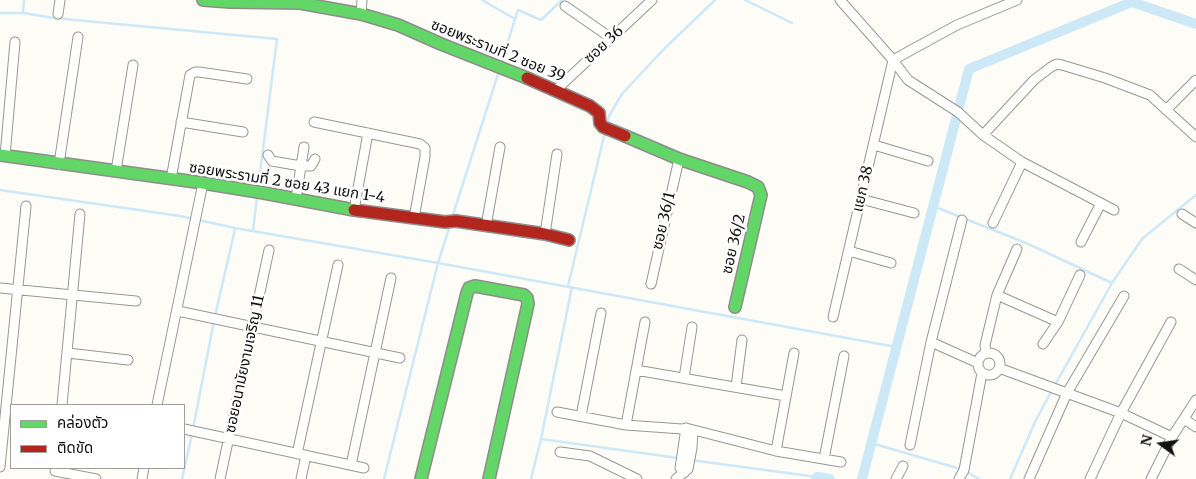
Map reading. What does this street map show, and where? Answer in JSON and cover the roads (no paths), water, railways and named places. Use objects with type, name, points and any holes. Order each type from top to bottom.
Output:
[{"type":"street","points":[[58,14],[60,0]]},
{"type":"street","name":"ซอยพระรามที่ 2 ซอย 39","points":[[204,0],[300,3],[361,14],[398,26],[502,67],[590,106],[599,113],[600,123],[603,127],[678,159],[758,187]]},
{"type":"street","points":[[361,14],[362,0]]},
{"type":"street","name":"ซอย 36","points":[[556,91],[652,0]]},
{"type":"street","points":[[840,0],[893,60],[908,80],[956,111],[983,135],[1022,162],[1114,210]]},
{"type":"street","points":[[893,60],[957,25],[1017,0]]},
{"type":"street","points":[[565,6],[611,38]]},
{"type":"street","points":[[59,164],[78,37]]},
{"type":"street","points":[[3,156],[14,42]]},
{"type":"street","name":"แยก 38","points":[[833,317],[893,60]]},
{"type":"street","points":[[983,135],[1034,80],[1057,64],[1105,78],[1150,95],[1196,137]]},
{"type":"street","points":[[116,171],[133,65]]},
{"type":"street","points":[[171,179],[190,75],[199,72],[247,79]]},
{"type":"street","points":[[1166,110],[1196,80]]},
{"type":"street","points":[[181,122],[243,132]]},
{"type":"street","points":[[314,122],[420,144],[425,148],[414,218]]},
{"type":"street","points":[[354,210],[368,133]]},
{"type":"street","points":[[874,145],[928,161]]},
{"type":"street","points":[[296,199],[304,147]]},
{"type":"street","points":[[486,226],[500,147]]},
{"type":"street","points":[[545,234],[557,154]]},
{"type":"street","points":[[268,155],[272,161],[301,166],[310,166],[315,159]]},
{"type":"street","name":"ซอยพระรามที่ 2 ซอย 43 แยก 1-4","points":[[3,156],[203,183],[354,210],[545,234],[568,240]]},
{"type":"street","name":"ซอย 36/1","points":[[651,284],[678,159]]},
{"type":"street","points":[[993,223],[1022,162]]},
{"type":"street","points":[[158,404],[203,183]]},
{"type":"street","name":"ซอย 36/2","points":[[735,307],[761,195],[758,187]]},
{"type":"street","points":[[861,199],[914,213]]},
{"type":"street","points":[[1081,242],[1101,203]]},
{"type":"street","points":[[0,467],[26,206]]},
{"type":"street","points":[[62,404],[80,214]]},
{"type":"street","points":[[1182,214],[1196,223]]},
{"type":"street","points":[[910,445],[931,342],[962,220]]},
{"type":"street","points":[[986,353],[986,340],[997,295],[1018,249]]},
{"type":"street","name":"ซอยอนามัยงามเจริญ 11","points":[[220,479],[269,250]]},
{"type":"street","points":[[849,251],[891,262]]},
{"type":"street","points":[[301,479],[302,454],[338,265]]},
{"type":"street","points":[[1178,269],[1196,280]]},
{"type":"street","points":[[1043,344],[1058,322],[1080,275]]},
{"type":"street","points":[[350,465],[391,278]]},
{"type":"street","points":[[421,479],[467,292],[469,288],[475,286],[524,295],[527,298],[528,304],[489,479]]},
{"type":"street","points":[[0,288],[136,301]]},
{"type":"street","points":[[997,295],[1058,322]]},
{"type":"street","points":[[1029,479],[1067,393],[1124,296]]},
{"type":"street","points":[[178,311],[400,358]]},
{"type":"street","points":[[581,416],[601,313]]},
{"type":"street","points":[[626,424],[645,322]]},
{"type":"street","points":[[1090,479],[1121,413],[1171,322]]},
{"type":"street","points":[[684,378],[692,327]]},
{"type":"street","points":[[736,387],[742,340]]},
{"type":"street","points":[[931,342],[978,363]]},
{"type":"street","points":[[776,451],[794,352]]},
{"type":"street","points":[[68,353],[128,360]]},
{"type":"street","points":[[986,353],[995,355],[1000,363],[999,368],[992,375],[982,373],[978,363],[982,355],[986,353]]},
{"type":"street","points":[[824,459],[844,356]]},
{"type":"street","points":[[999,368],[1121,413],[1172,437]]},
{"type":"street","points":[[636,370],[786,396]]},
{"type":"street","points":[[959,479],[964,470],[982,373]]},
{"type":"street","points":[[1151,479],[1172,437],[1196,400]]},
{"type":"street","points":[[557,412],[626,424],[690,429],[776,451],[841,462]]},
{"type":"street","points":[[1184,419],[1196,427]]},
{"type":"street","points":[[185,429],[364,468]]},
{"type":"street","points":[[682,472],[687,456],[690,429]]},
{"type":"street","points":[[560,452],[590,456],[637,479]]},
{"type":"street","points":[[896,479],[903,466]]},
{"type":"street","points":[[55,472],[96,479]]},
{"type":"waterway","points":[[23,13],[24,0]]},
{"type":"waterway","points":[[482,0],[515,19]]},
{"type":"waterway","points":[[501,63],[518,10],[541,20],[562,0]]},
{"type":"waterway","points":[[607,124],[609,116],[622,94],[663,50],[715,0]]},
{"type":"waterway","points":[[745,0],[792,23]]},
{"type":"waterway","points":[[862,479],[969,69],[1132,2],[1196,24]]},
{"type":"waterway","points":[[0,13],[23,13],[54,18],[277,39],[258,189]]},
{"type":"waterway","points":[[452,218],[499,71]]},
{"type":"waterway","points":[[608,122],[685,155]]},
{"type":"waterway","points":[[568,286],[605,132]]},
{"type":"waterway","points":[[0,190],[180,216],[235,228],[438,263],[896,347]]},
{"type":"waterway","points":[[1055,385],[1112,283],[1142,239],[1196,195]]},
{"type":"waterway","points":[[253,231],[257,196]]},
{"type":"waterway","points":[[933,206],[1026,243],[1112,283]]},
{"type":"waterway","points":[[384,479],[438,263],[450,225]]},
{"type":"waterway","points":[[215,316],[235,229]]},
{"type":"waterway","points":[[531,479],[572,287]]},
{"type":"waterway","points":[[193,429],[214,321]]},
{"type":"waterway","points":[[1010,479],[1035,422],[1052,390]]},
{"type":"waterway","points":[[185,466],[192,434]]},
{"type":"waterway","points":[[541,439],[678,458]]},
{"type":"waterway","points":[[871,443],[964,470],[979,479]]},
{"type":"waterway","points":[[691,460],[817,477]]},
{"type":"waterway","points":[[182,479],[184,469]]},
{"type":"waterway","points":[[816,479],[817,477],[830,479]]}]
